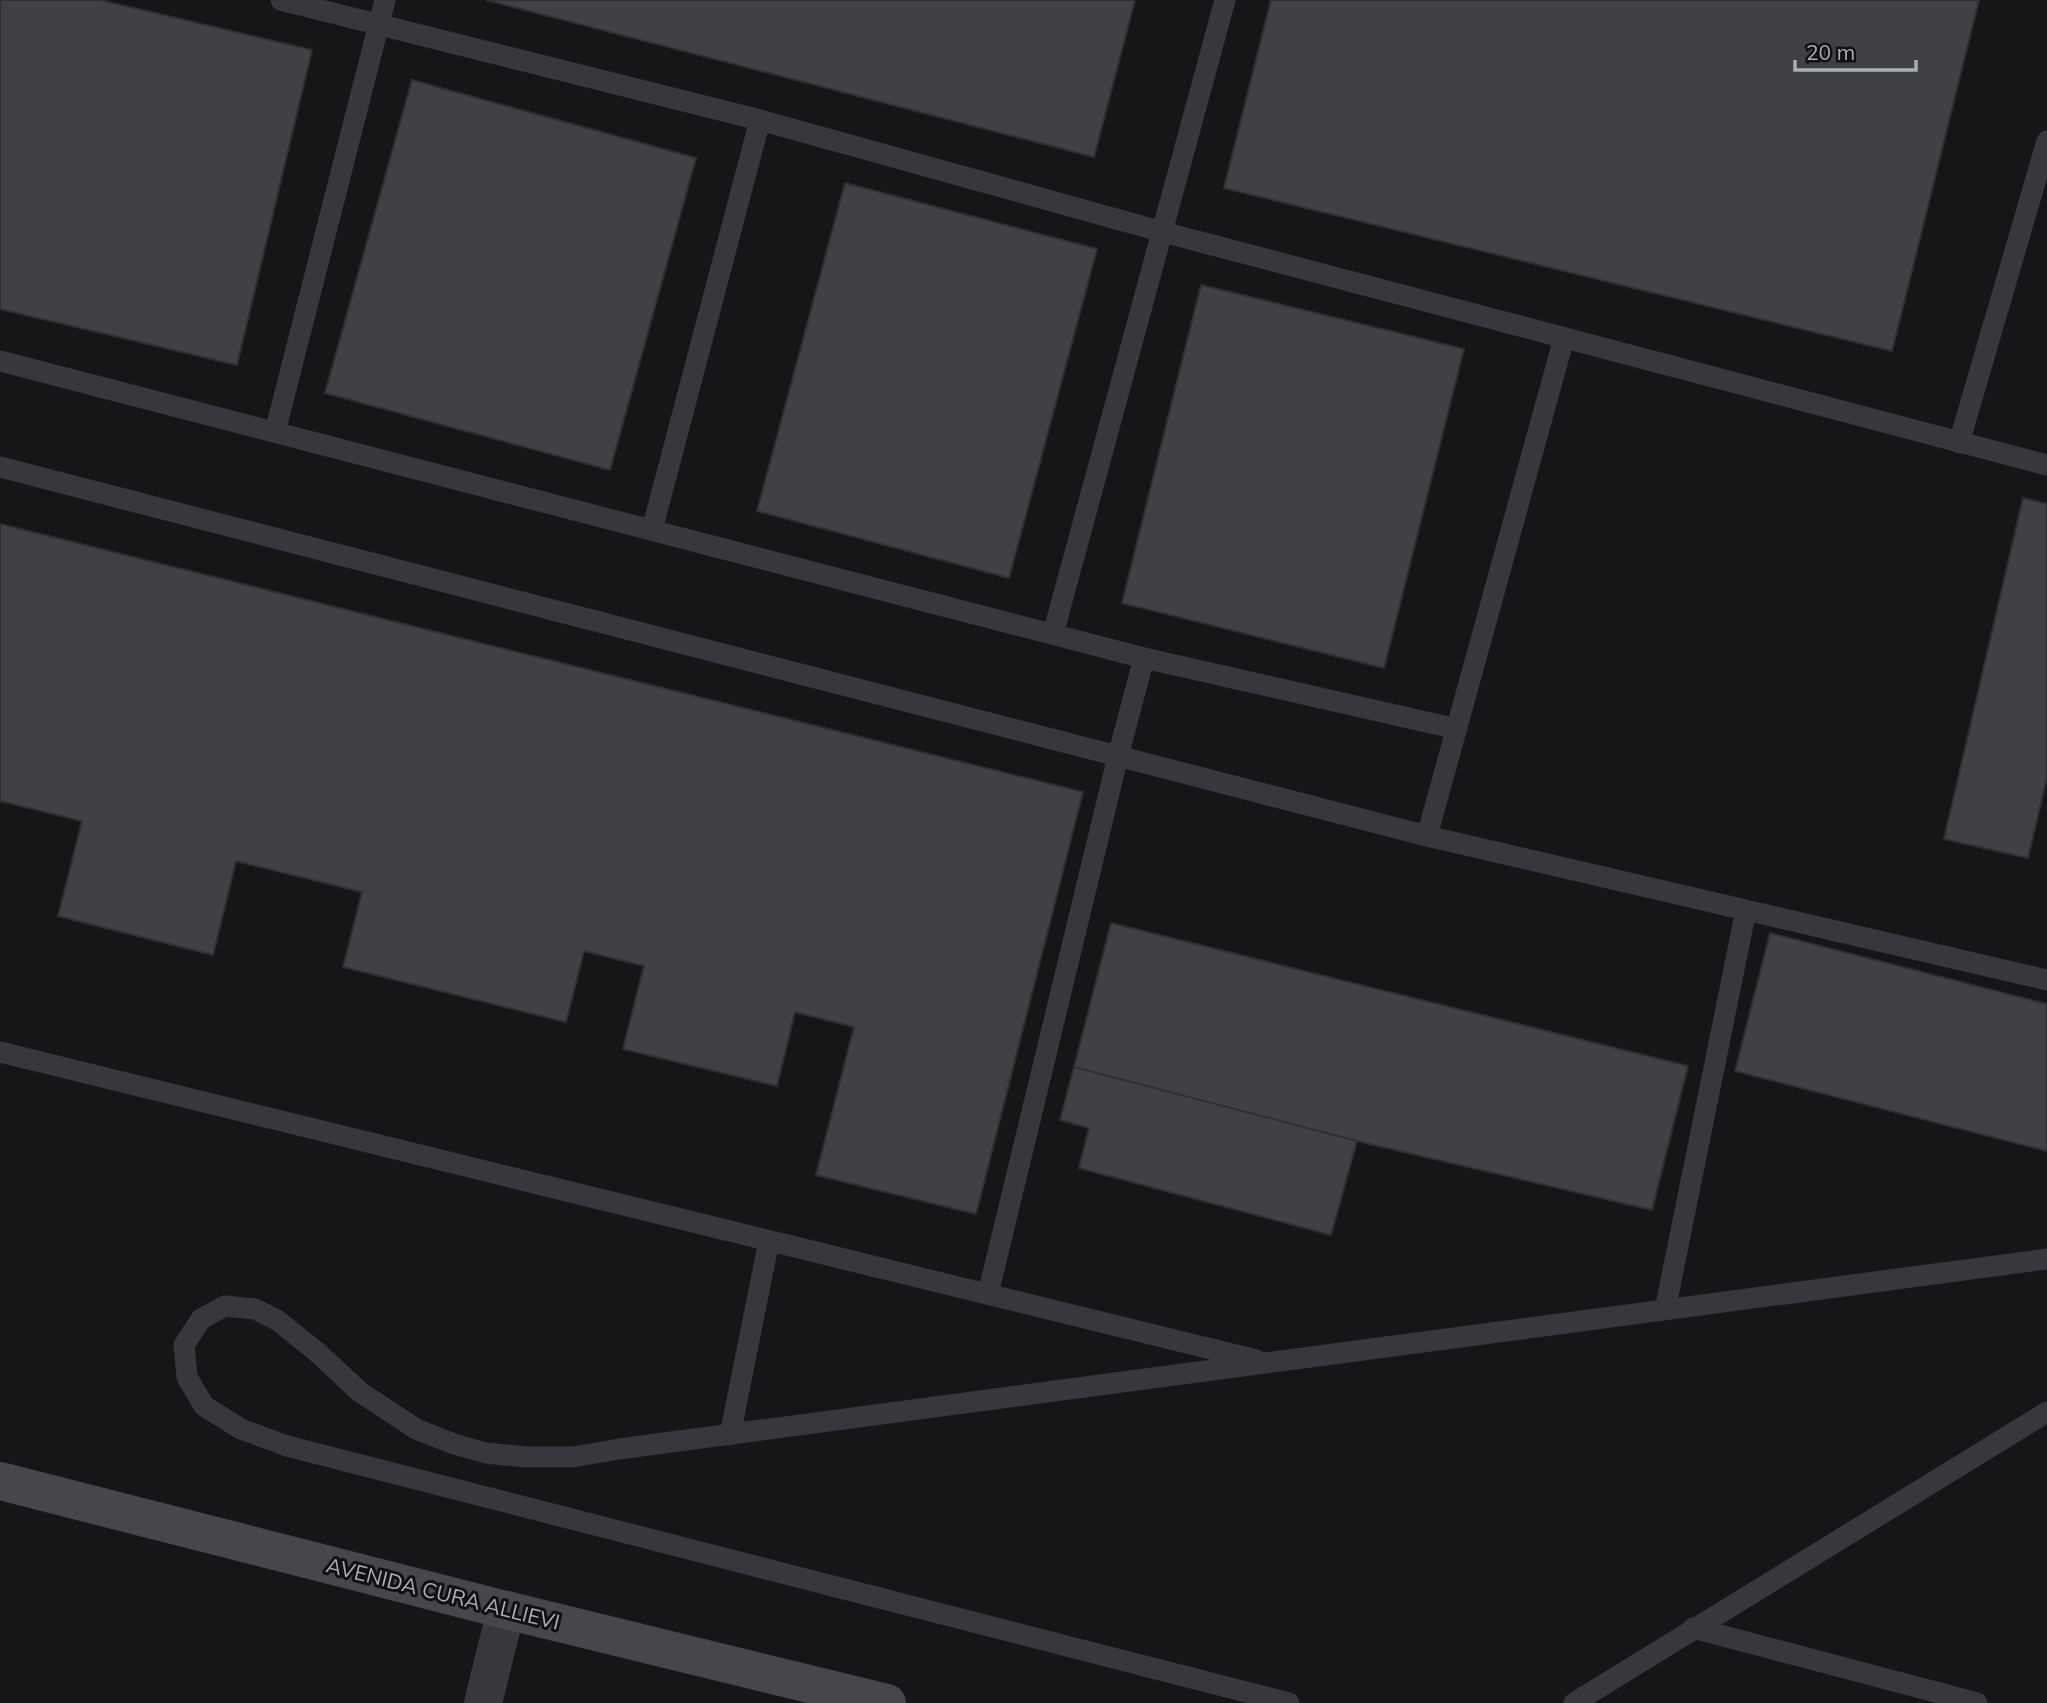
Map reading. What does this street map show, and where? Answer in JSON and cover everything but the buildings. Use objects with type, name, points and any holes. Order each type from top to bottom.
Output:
[{"type":"street","name":"AVENIDA CURA ALLIEVI","points":[[0,1481],[506,1610],[887,1703]]},
{"type":"street","points":[[483,1703],[506,1610]]},
{"type":"lane","points":[[281,0],[760,120],[1163,232],[2047,466]]},
{"type":"lane","points":[[275,432],[385,0]]},
{"type":"lane","points":[[1053,634],[1225,0]]},
{"type":"lane","points":[[652,530],[760,120]]},
{"type":"lane","points":[[1959,443],[2047,141]]},
{"type":"lane","points":[[1427,835],[1564,338]]},
{"type":"lane","points":[[0,361],[1144,657],[1457,729]]},
{"type":"lane","points":[[0,467],[1427,835],[2047,979]]},
{"type":"lane","points":[[988,1294],[1144,657]]},
{"type":"lane","points":[[1665,1310],[1746,910]]},
{"type":"lane","points":[[0,1052],[1269,1363]]},
{"type":"lane","points":[[730,1435],[769,1241]]},
{"type":"lane","points":[[1289,1703],[288,1446],[241,1429],[204,1406],[187,1377],[184,1345],[201,1319],[225,1306],[255,1309],[277,1320],[360,1392],[416,1429],[486,1453],[527,1457],[573,1457],[2047,1259]]},
{"type":"lane","points":[[1574,1703],[2047,1412]]},
{"type":"lane","points":[[1693,1628],[1977,1703]]}]
